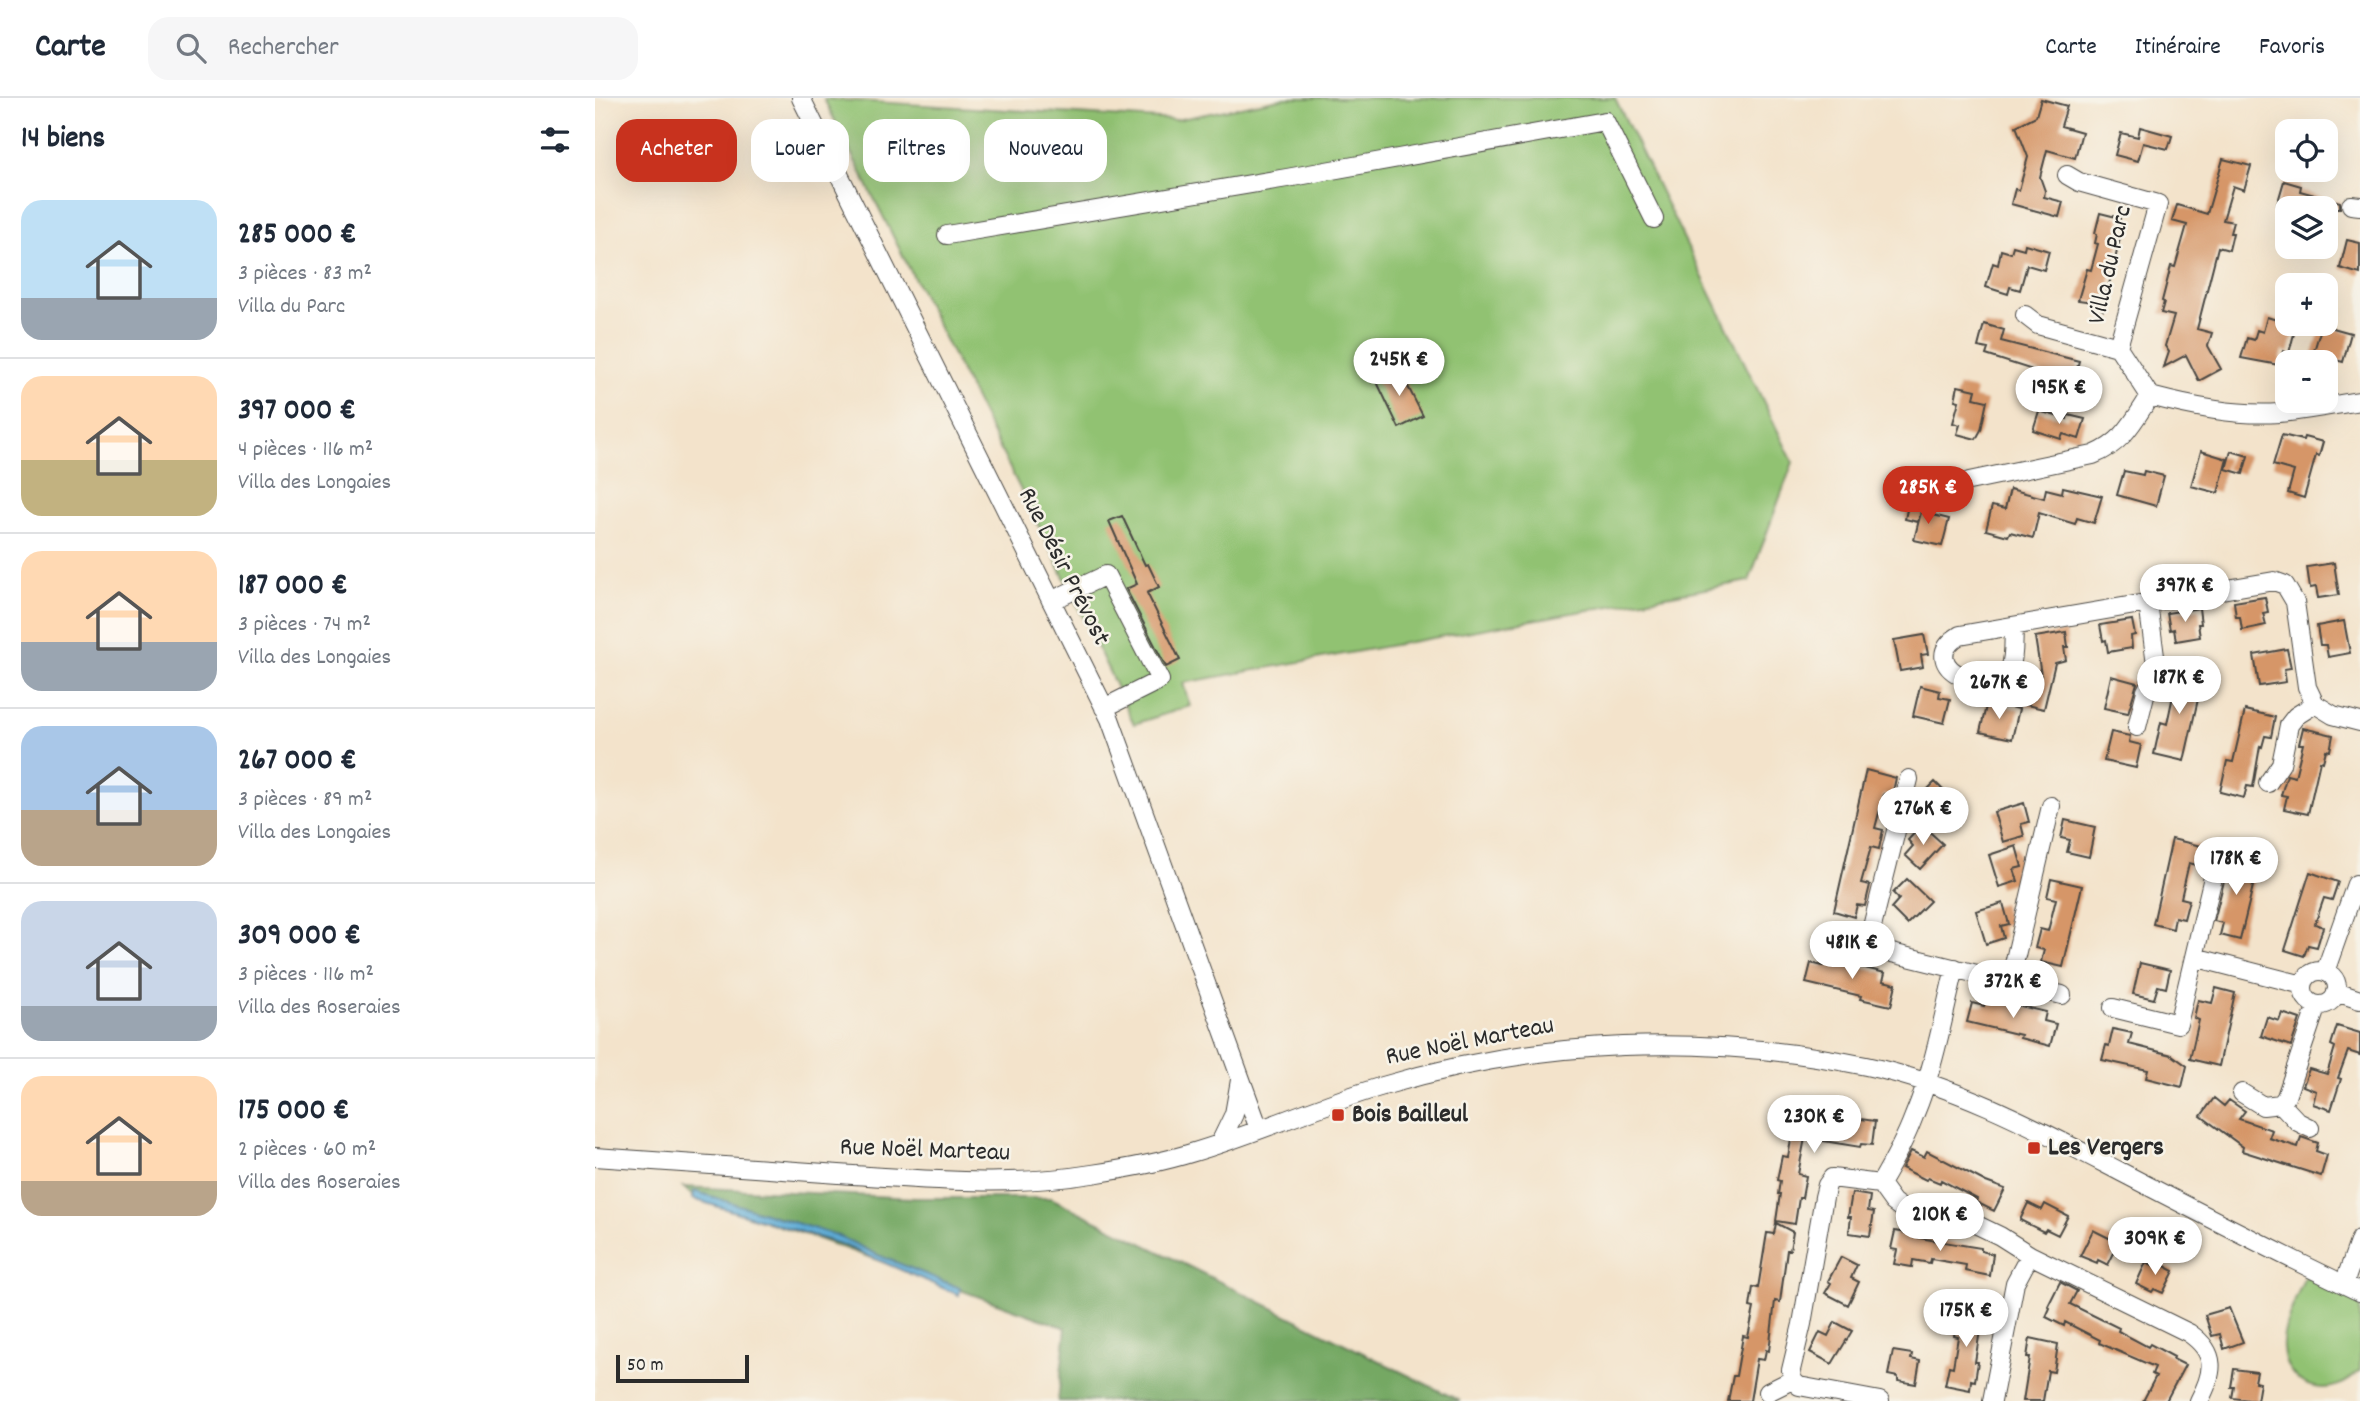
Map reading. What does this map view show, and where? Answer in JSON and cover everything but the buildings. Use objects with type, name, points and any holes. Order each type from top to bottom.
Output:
[{"type":"street","name":"Rue Désir Prévost","points":[[801,98],[1104,708],[1170,879],[1259,1129]]},
{"type":"street","points":[[947,235],[1605,121],[1654,219]]},
{"type":"street","name":"Villa du Parc","points":[[2067,176],[2079,182],[2158,204],[2118,346]]},
{"type":"street","name":"Villa du Parc","points":[[2025,314],[2038,325],[2118,346],[2150,397]]},
{"type":"street","points":[[1969,481],[2093,455],[2109,449],[2119,441],[2150,397],[2234,412],[2278,413],[2360,401]]},
{"type":"street","points":[[1051,601],[1106,575],[1160,680],[1104,708]]},
{"type":"street","points":[[2014,626],[2262,582],[2285,584],[2295,602],[2307,687],[2315,705],[2333,715],[2360,722]]},
{"type":"street","points":[[2137,727],[2156,664],[2148,603]]},
{"type":"street","points":[[2268,783],[2281,764],[2289,725],[2296,716],[2315,705]]},
{"type":"street","points":[[1867,947],[1909,779]]},
{"type":"street","points":[[2010,981],[2051,806]]},
{"type":"street","points":[[2113,1008],[2179,1024],[2219,852]]},
{"type":"street","points":[[2325,972],[2356,884]]},
{"type":"street","points":[[1835,939],[2061,995]]},
{"type":"street","points":[[2195,957],[2303,985]]},
{"type":"street","points":[[1880,1184],[1911,1125],[1935,1052],[1955,968]]},
{"type":"street","points":[[2325,972],[2336,982],[2336,992],[2329,1003],[2317,1005],[2308,1001],[2303,985],[2313,973],[2325,972]]},
{"type":"street","points":[[2336,992],[2360,1000]]},
{"type":"street","points":[[2242,1093],[2263,1106],[2281,1104],[2286,1097],[2317,1005]]},
{"type":"street","name":"Rue Noël Marteau","points":[[595,1157],[952,1181],[1037,1181],[1140,1166],[1192,1153],[1406,1079],[1520,1054],[1633,1045],[1697,1045],[1811,1056],[1870,1066],[1925,1082],[2035,1128],[2352,1288]]},
{"type":"street","points":[[1220,1143],[1237,1101],[1240,1075]]},
{"type":"street","points":[[2281,1104],[2298,1122],[2310,1128]]},
{"type":"street","points":[[1880,1401],[1799,1386],[1792,1380],[1791,1370],[1802,1324],[1826,1185],[1825,1172],[1880,1184],[1901,1208],[1969,1220],[2030,1255],[2199,1340],[2210,1360],[2211,1372],[2210,1381],[2199,1401]]},
{"type":"street","points":[[2352,1288],[2360,1239]]},
{"type":"street","points":[[1992,1401],[2015,1283],[2030,1255]]},
{"type":"street","points":[[1768,1392],[1792,1380]]},
{"type":"green space","points":[[1285,98],[1615,98],[1793,462],[1749,581],[1183,683],[1190,706],[1134,724],[1054,556],[866,182],[970,182],[970,119],[863,119],[863,176],[849,149],[849,119],[834,119],[824,99],[1176,120]]},
{"type":"green space","points":[[683,1187],[914,1198],[1051,1198],[1460,1401],[1058,1401],[1066,1328],[810,1236],[696,1199]]},
{"type":"green space","points":[[2305,1276],[2360,1304],[2360,1370],[2350,1379],[2326,1388],[2314,1387],[2293,1375],[2286,1363],[2283,1349],[2284,1332],[2290,1312]]},
{"type":"water","points":[[694,1191],[841,1237],[960,1288],[959,1295],[841,1244],[693,1199]]},
{"type":"place","name":"Bois Bailleul","points":[[1338,1115]]},
{"type":"place","name":"Les Vergers","points":[[2034,1148]]}]
